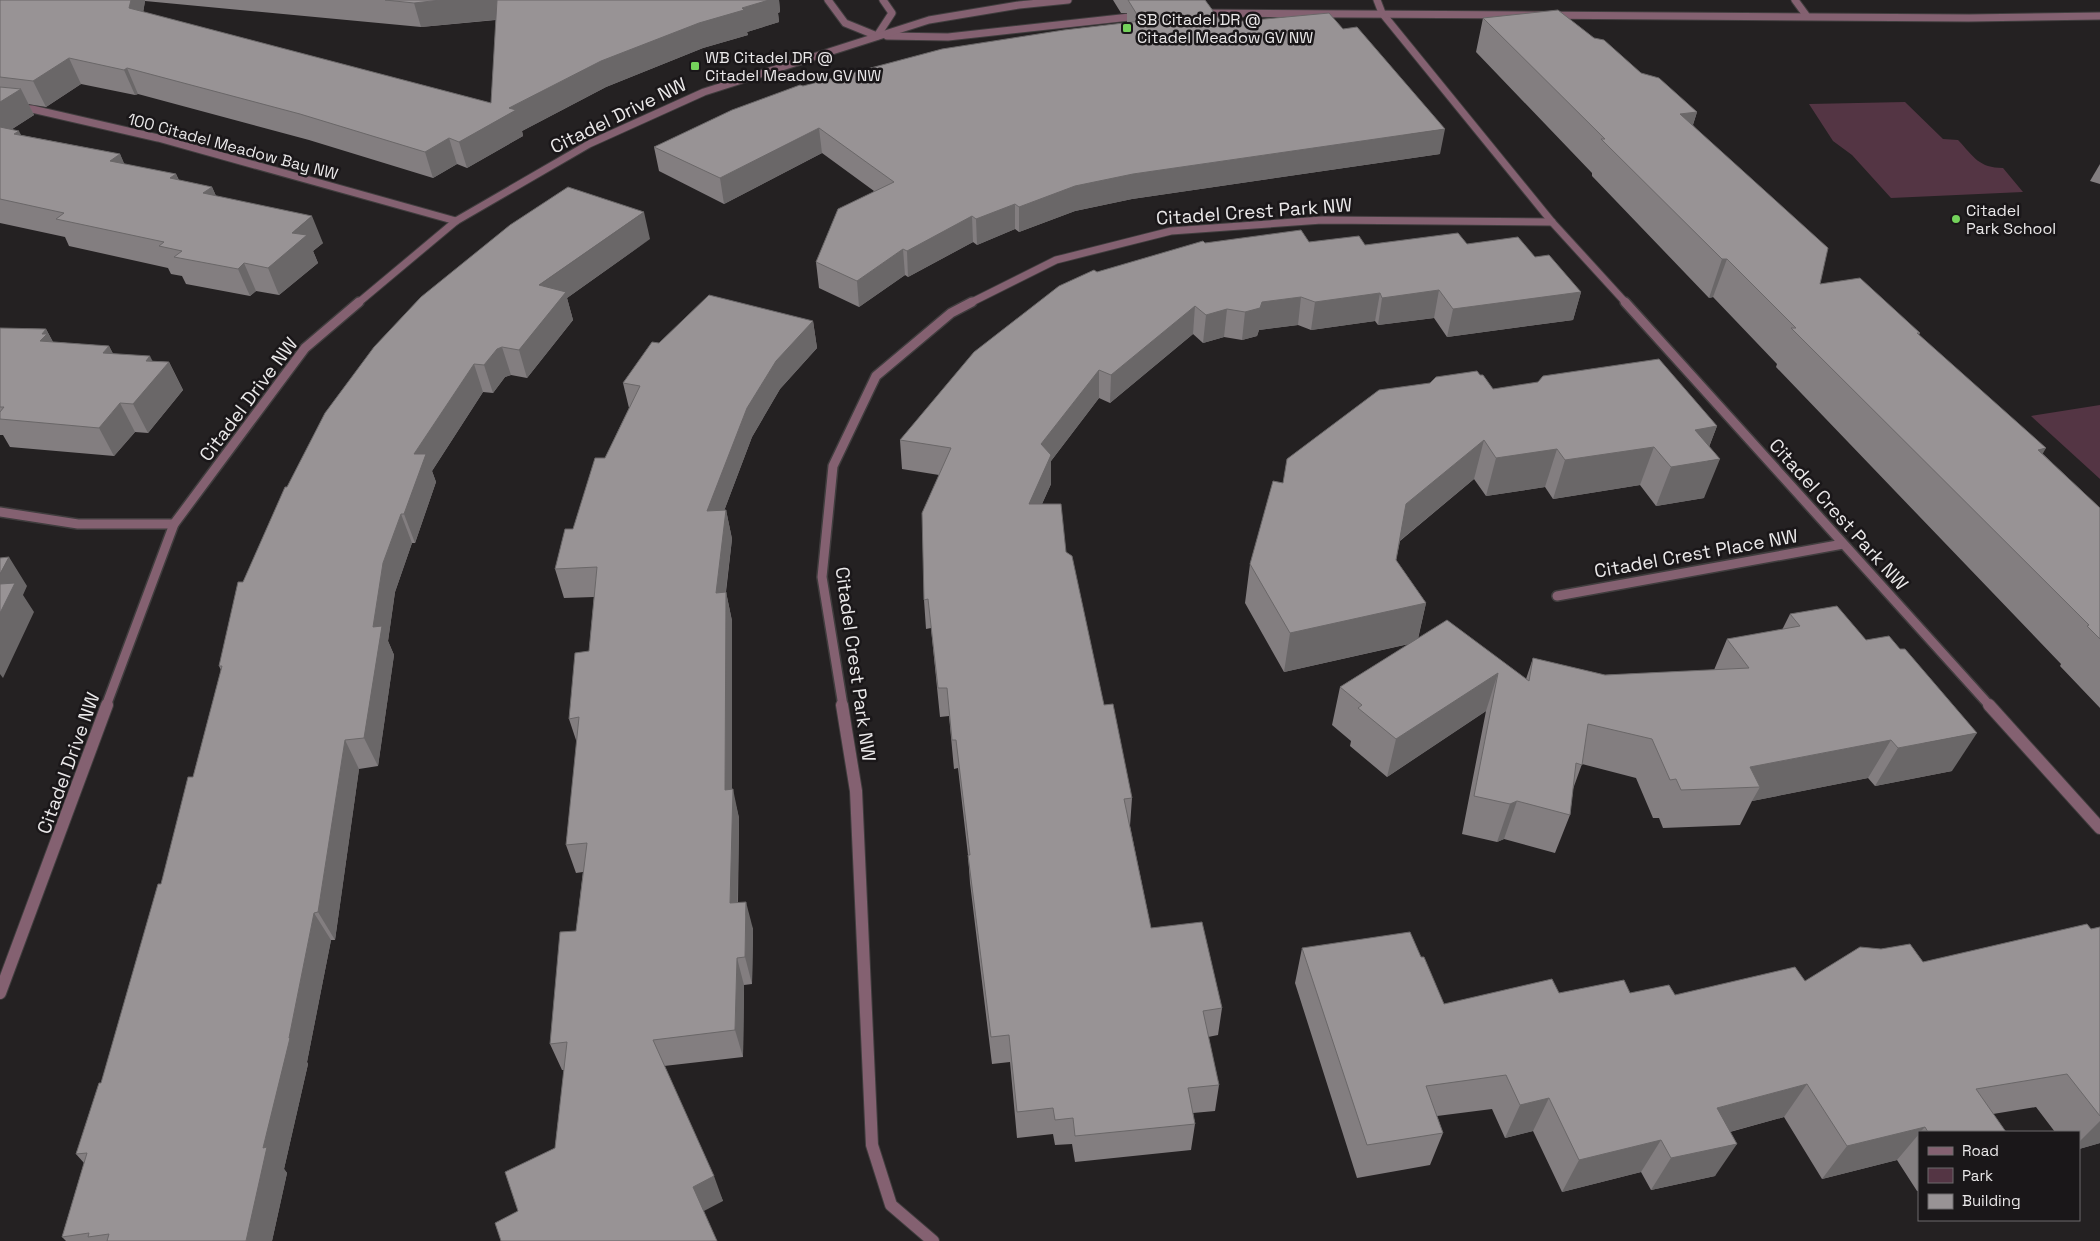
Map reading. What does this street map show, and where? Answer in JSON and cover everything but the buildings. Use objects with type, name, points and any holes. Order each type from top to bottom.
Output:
[{"type":"street","points":[[828,0],[845,24],[877,36],[892,13],[883,0]]},
{"type":"street","name":"Citadel Drive NW","points":[[0,993],[174,524],[305,348],[456,221],[589,144],[704,92],[929,20],[1019,5],[1068,0]]},
{"type":"street","name":"Citadel Crest Park NW","points":[[1377,0],[1382,13],[1552,222],[2100,828]]},
{"type":"street","points":[[1795,0],[1806,15]]},
{"type":"street","points":[[1190,13],[1806,15],[1969,18],[2100,16]]},
{"type":"street","name":"Citadel Drive NW","points":[[877,36],[948,37],[1070,22],[1151,15]]},
{"type":"street","name":"100 Citadel Meadow Bay NW","points":[[0,106],[32,110],[158,138],[456,221]]},
{"type":"street","name":"Citadel Crest Park NW","points":[[933,1241],[891,1205],[872,1145],[856,791],[822,577],[834,466],[876,376],[951,312],[1056,260],[1172,231],[1322,220],[1552,222]]},
{"type":"street","points":[[0,512],[78,524],[174,524]]},
{"type":"street","name":"Citadel Crest Place NW","points":[[1557,596],[1843,544]]},
{"type":"green space","points":[[1905,102],[1943,139],[1958,140],[1982,164],[2003,168],[2023,192],[1891,198],[1852,155],[1833,141],[1809,104]]},
{"type":"green space","points":[[2100,405],[2100,479],[2031,416]]},
{"type":"place","name":"SB Citadel DR @ Citadel Meadow GV NW","points":[[1127,28]]},
{"type":"place","name":"WB Citadel DR @ Citadel Meadow GV NW","points":[[695,66]]},
{"type":"place","name":"Citadel Park School","points":[[1956,219]]}]
